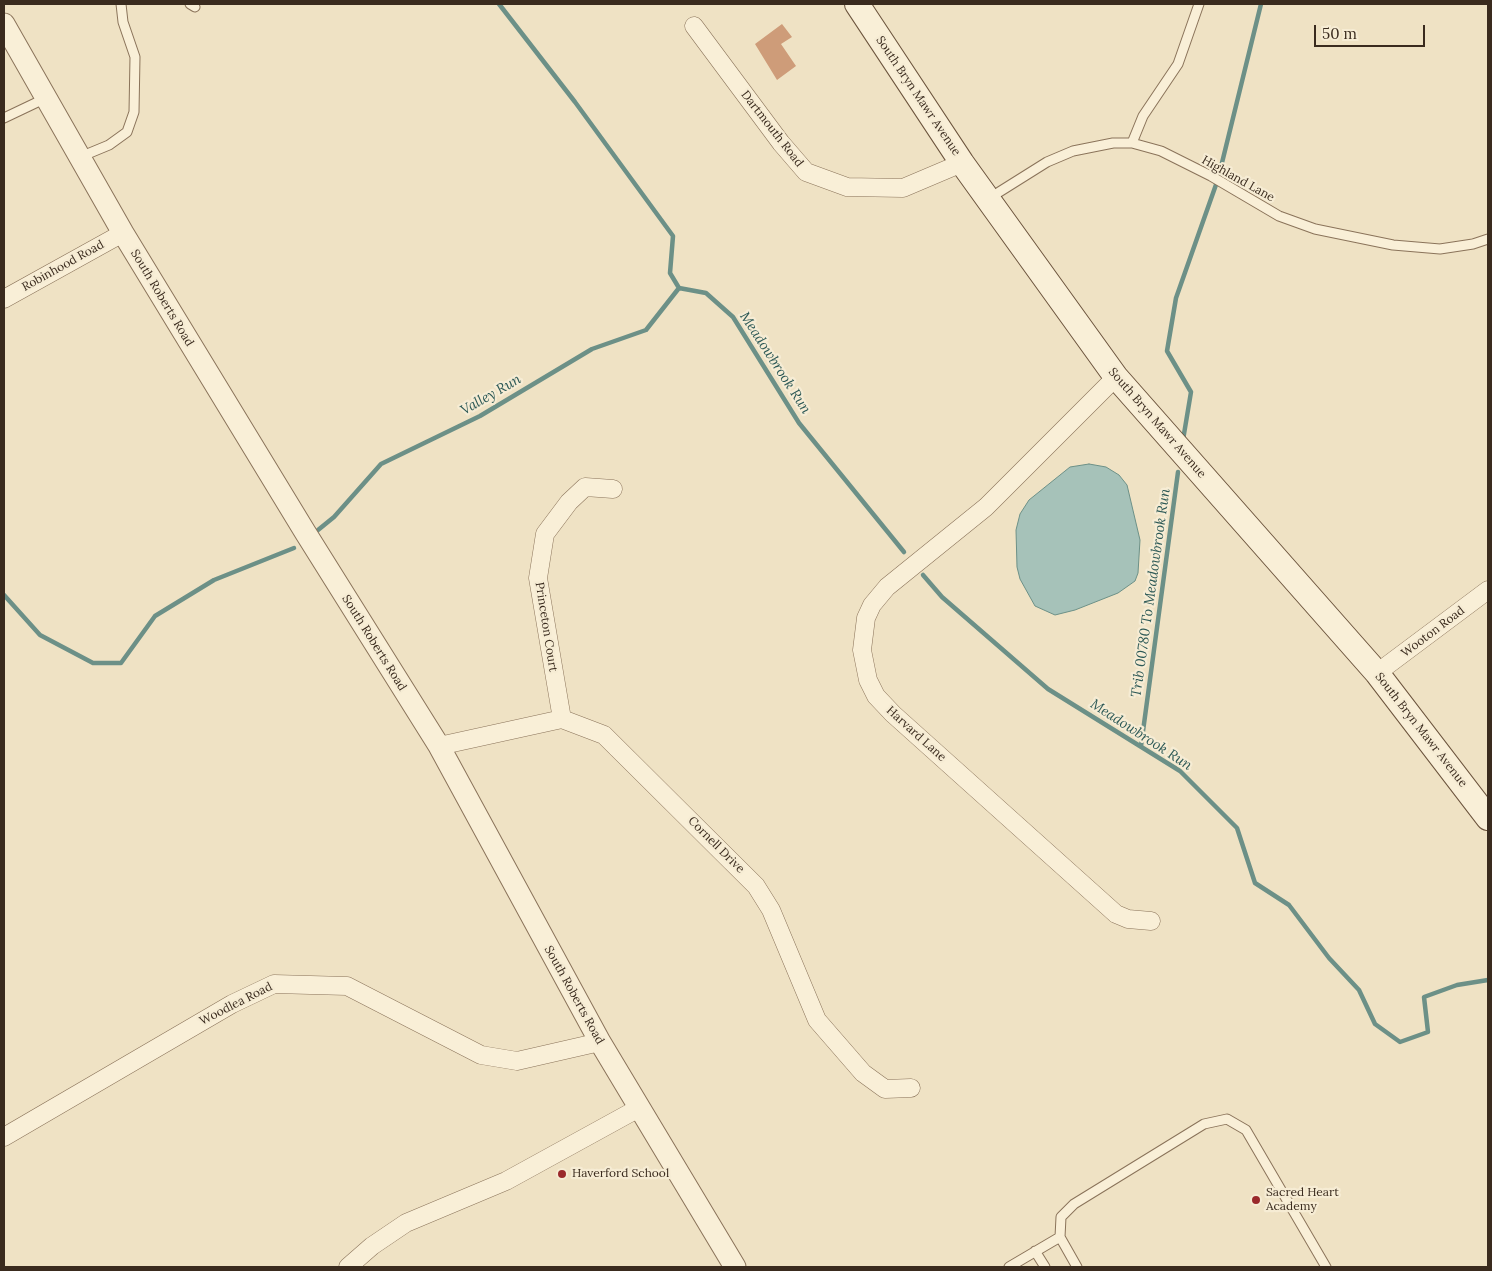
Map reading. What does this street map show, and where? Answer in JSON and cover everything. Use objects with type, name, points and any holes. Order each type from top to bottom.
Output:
[{"type":"main road","name":"South Bryn Mawr Avenue","points":[[857,4],[962,163],[1116,377],[1377,673],[1488,818]]},
{"type":"street","name":"South Roberts Road","points":[[4,24],[123,233],[305,532],[439,746],[600,1042],[735,1267]]},
{"type":"street","name":"Dartmouth Road","points":[[694,26],[780,143],[806,172],[847,187],[903,188],[962,163]]},
{"type":"street","name":"Robinhood Road","points":[[4,299],[123,233]]},
{"type":"street","name":"Harvard Lane","points":[[1116,377],[986,507],[887,587],[872,605],[866,618],[862,650],[868,680],[876,696],[893,714],[1116,914],[1128,919],[1151,921]]},
{"type":"street","name":"Princeton Court","points":[[562,719],[538,578],[546,534],[569,502],[585,488],[613,488]]},
{"type":"street","name":"Wooton Road","points":[[1377,673],[1488,590]]},
{"type":"street","points":[[439,746],[562,719]]},
{"type":"street","name":"Cornell Drive","points":[[562,719],[604,735],[756,886],[771,910],[817,1020],[864,1073],[885,1089],[911,1088]]},
{"type":"street","name":"Woodlea Road","points":[[4,1137],[232,1004],[274,984],[347,986],[481,1055],[517,1061],[600,1042]]},
{"type":"street","points":[[348,1267],[372,1246],[406,1223],[506,1181],[640,1108]]},
{"type":"lane","points":[[80,157],[109,144],[127,132],[134,112],[135,57],[123,22],[121,4]]},
{"type":"lane","points":[[1132,143],[1143,116],[1178,64],[1199,4]]},
{"type":"lane","points":[[4,118],[46,98]]},
{"type":"lane","name":"Highland Lane","points":[[988,199],[1047,162],[1073,151],[1113,143],[1132,143],[1161,151],[1210,176],[1279,216],[1314,229],[1393,245],[1440,249],[1473,244],[1488,239]]},
{"type":"lane","points":[[1076,1267],[1060,1237],[1061,1217],[1074,1204],[1204,1124],[1227,1119],[1246,1130],[1326,1267]]},
{"type":"lane","points":[[1009,1267],[1060,1237]]},
{"type":"lane","points":[[1035,1251],[1045,1267]]},
{"type":"water","points":[[1089,464],[1106,467],[1119,475],[1127,485],[1140,540],[1138,573],[1135,581],[1118,593],[1075,610],[1055,615],[1035,606],[1020,579],[1017,567],[1016,530],[1020,514],[1029,500],[1070,467]]},
{"type":"building","points":[[782,24],[792,37],[781,44],[796,66],[777,80],[755,44]]},
{"type":"waterway","name":"Meadowbrook Run","points":[[499,4],[575,102],[673,236],[670,273],[679,288],[706,293],[733,317],[799,423],[904,552]]},
{"type":"waterway","name":"Trib 00780 To Meadowbrook Run","points":[[1183,440],[1191,392],[1167,351],[1176,298],[1218,179],[1261,4]]},
{"type":"waterway","name":"Valley Run","points":[[318,530],[334,517],[381,464],[480,416],[592,349],[646,330],[679,288]]},
{"type":"waterway","name":"Trib 00780 To Meadowbrook Run","points":[[1141,746],[1178,472]]},
{"type":"waterway","name":"Valley Run","points":[[4,595],[40,635],[93,663],[121,663],[155,616],[214,580],[294,548]]},
{"type":"waterway","name":"Meadowbrook Run","points":[[923,575],[942,597],[1048,689],[1180,771],[1237,828],[1255,883],[1289,905],[1329,958],[1359,990],[1375,1024],[1400,1042],[1428,1032],[1424,997],[1457,985],[1488,980]]},
{"type":"place","name":"Haverford School","points":[[562,1174]]},
{"type":"place","name":"Sacred Heart Academy","points":[[1256,1200]]}]
